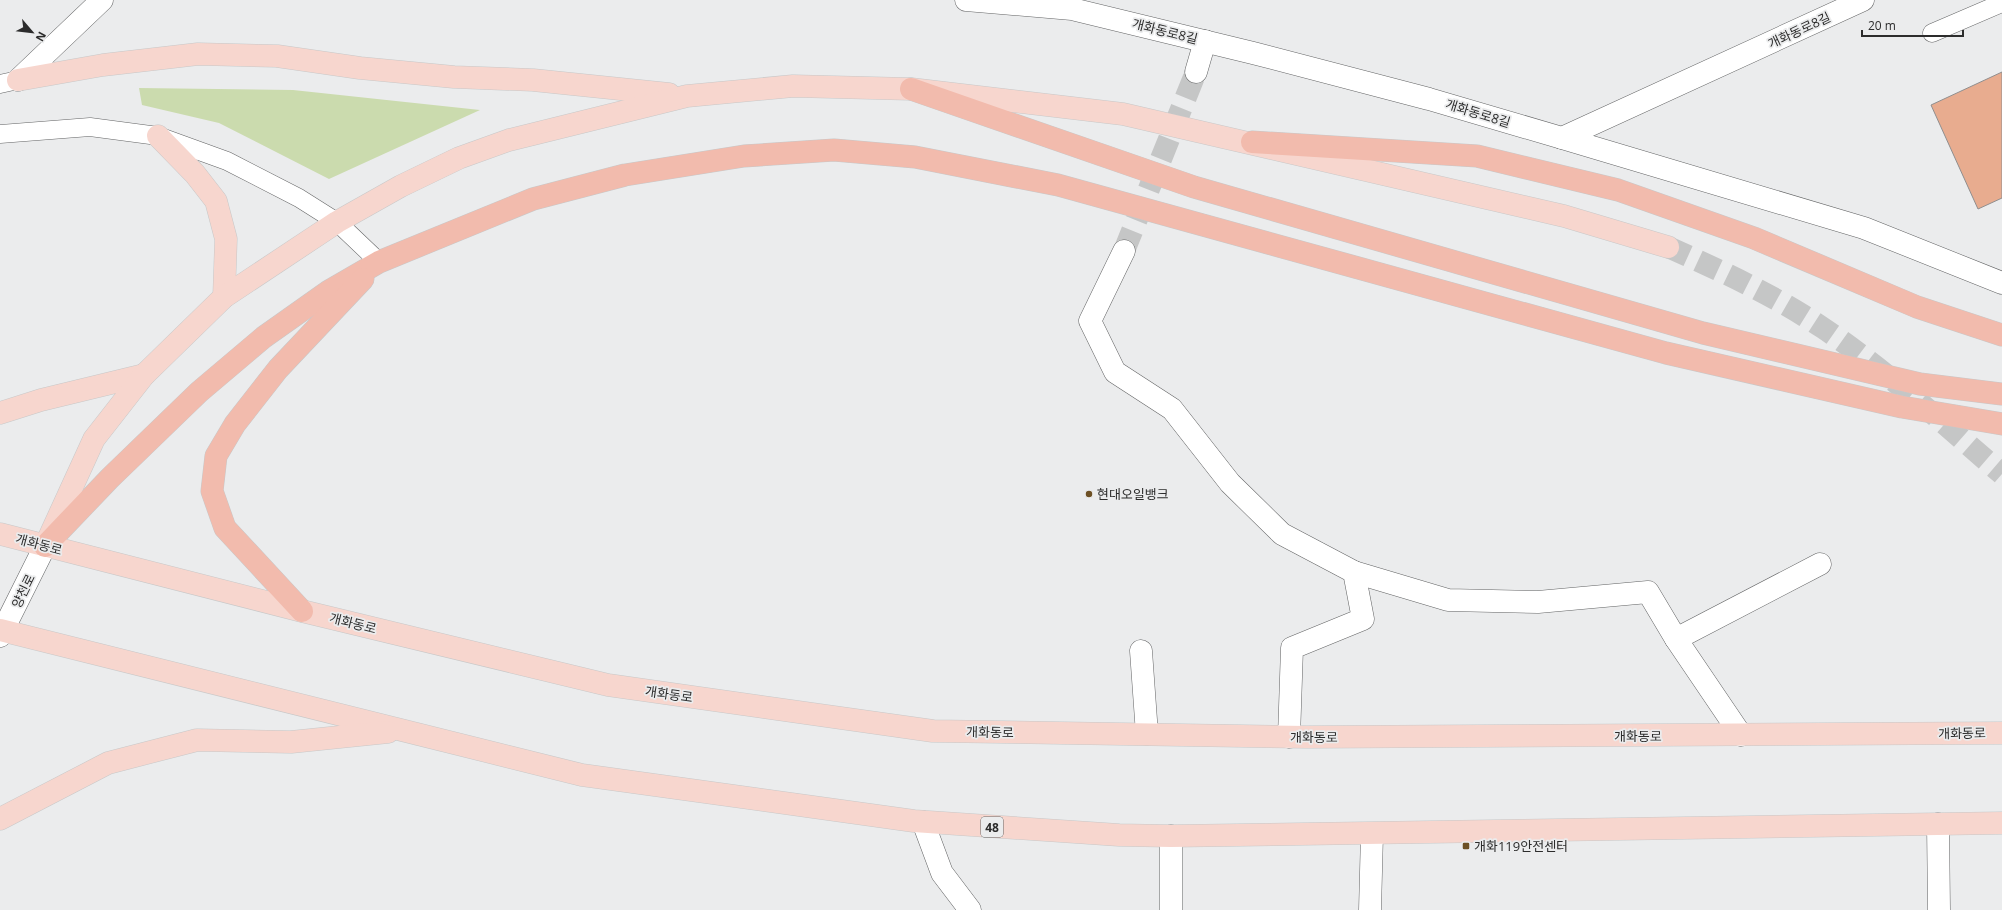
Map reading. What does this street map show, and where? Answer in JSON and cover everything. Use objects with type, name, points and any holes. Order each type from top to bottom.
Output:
[{"type":"highway","points":[[911,89],[1194,187],[1696,331],[1920,384],[2002,394]]},
{"type":"highway","points":[[1252,142],[1477,156],[1618,190],[1754,238],[1917,307],[2002,335]]},
{"type":"highway","points":[[45,546],[110,478],[199,392],[264,337],[329,291],[379,262],[532,199],[625,175],[744,156],[834,150],[915,157],[1058,185],[1666,353],[1902,407],[2002,424]]},
{"type":"highway","points":[[302,611],[225,528],[212,491],[216,456],[235,424],[278,369],[379,262]]},
{"type":"main road","points":[[9,82],[103,65],[198,54],[277,56],[439,76],[533,80],[686,96]]},
{"type":"main road","points":[[45,546],[94,439],[144,375],[224,297],[337,222],[401,186],[459,158],[509,140],[686,96],[793,86],[911,89],[1123,114],[1252,142],[1564,216],[1668,247]]},
{"type":"main road","points":[[158,136],[195,174],[216,201],[226,239],[224,297]]},
{"type":"main road","points":[[0,413],[41,400],[144,375]]},
{"type":"main road","name":"개화동로","points":[[0,534],[302,611],[608,685],[933,731],[1289,737],[2002,733]]},
{"type":"main road","name":"48","points":[[1,632],[582,775],[923,822],[1119,835],[1171,836],[2002,823]]},
{"type":"main road","points":[[0,819],[108,763],[197,740],[291,742],[403,730]]},
{"type":"street","points":[[9,82],[102,0]]},
{"type":"street","name":"개화동로8길","points":[[966,0],[1072,9],[1205,41],[1429,99],[1562,138],[1863,0]]},
{"type":"street","points":[[1196,72],[1205,41]]},
{"type":"street","points":[[1562,138],[1864,228],[2002,282]]},
{"type":"street","points":[[1124,251],[1090,321],[1116,372],[1172,409],[1230,483],[1282,534],[1354,572],[1448,600],[1538,602],[1648,592],[1676,639],[1741,735]]},
{"type":"street","name":"양천로","points":[[1,632],[45,546]]},
{"type":"street","points":[[1676,639],[1820,564]]},
{"type":"street","points":[[1289,737],[1292,648],[1363,619],[1354,572]]},
{"type":"street","points":[[1141,651],[1147,734]]},
{"type":"street","points":[[923,822],[942,873],[968,904],[970,910]]},
{"type":"street","points":[[1938,824],[1939,910]]},
{"type":"street","points":[[1370,910],[1372,834]]},
{"type":"street","points":[[1171,836],[1171,910]]},
{"type":"lane","points":[[1932,33],[2002,3]]},
{"type":"lane","points":[[0,134],[90,127],[158,136],[227,161],[299,198],[337,222],[379,262]]},
{"type":"green space","points":[[139,88],[293,90],[480,110],[329,179],[219,123],[142,105]]},
{"type":"building","points":[[2002,72],[2002,198],[1978,209],[1931,105]]},
{"type":"tunnel","points":[[1124,251],[1196,72]]},
{"type":"tunnel","points":[[1668,247],[1766,294],[1823,328],[1870,362],[1937,417],[2002,474]]},
{"type":"place","name":"현대오일뱅크","points":[[1089,494]]},
{"type":"place","name":"개화119안전센터","points":[[1466,846]]}]
